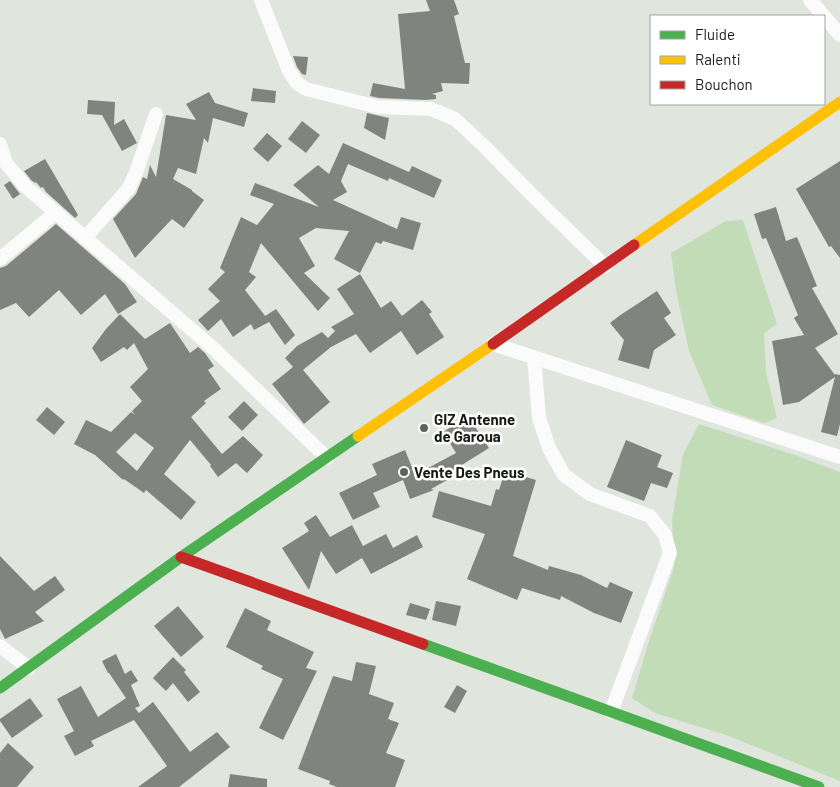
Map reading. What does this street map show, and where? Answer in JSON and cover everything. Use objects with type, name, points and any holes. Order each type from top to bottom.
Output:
[{"type":"street","points":[[261,0],[289,71],[296,83],[306,89],[378,107],[431,109],[456,120],[486,147],[605,266]]},
{"type":"street","points":[[810,0],[822,15]]},
{"type":"street","points":[[825,18],[840,36]]},
{"type":"street","points":[[0,688],[181,557],[493,344],[840,102]]},
{"type":"street","points":[[85,238],[128,188],[137,170],[156,114]]},
{"type":"street","points":[[0,144],[6,163],[25,186],[214,348],[327,458]]},
{"type":"street","points":[[0,260],[55,212]]},
{"type":"street","points":[[493,344],[840,457]]},
{"type":"street","points":[[534,357],[539,418],[549,448],[564,475],[590,494],[650,516],[665,535],[670,553],[611,712]]},
{"type":"street","points":[[181,557],[819,787]]},
{"type":"street","points":[[0,646],[29,668]]},
{"type":"green space","points":[[743,220],[777,324],[764,333],[766,372],[777,418],[764,423],[712,405],[689,351],[676,290],[671,253],[726,221]]},
{"type":"green space","points":[[699,424],[795,455],[840,472],[840,781],[726,735],[655,713],[632,698],[674,567],[672,520],[683,454]]},
{"type":"building","points":[[426,0],[454,0],[459,14],[454,16],[465,63],[470,63],[469,84],[441,83],[443,91],[432,94],[436,95],[436,99],[379,98],[370,96],[373,83],[405,89],[398,14],[430,11]]},
{"type":"building","points":[[293,56],[308,57],[306,75],[302,74],[297,67]]},
{"type":"building","points":[[253,88],[276,91],[275,103],[251,101]]},
{"type":"building","points":[[209,92],[215,103],[248,113],[244,127],[213,118],[208,143],[204,138],[196,174],[178,168],[173,179],[192,190],[204,200],[184,228],[172,219],[135,258],[113,219],[136,194],[143,177],[147,179],[150,165],[156,177],[166,115],[196,120],[186,104]]},
{"type":"building","points":[[88,100],[115,102],[114,125],[124,119],[137,143],[122,151],[102,115],[87,114]]},
{"type":"building","points":[[367,113],[389,118],[385,140],[364,128]]},
{"type":"building","points":[[302,121],[320,135],[306,153],[288,139]]},
{"type":"building","points":[[267,133],[282,146],[268,162],[253,149]]},
{"type":"building","points":[[343,143],[409,172],[412,166],[442,180],[434,198],[389,178],[388,181],[348,164],[341,181],[347,192],[333,200],[397,229],[401,217],[421,223],[413,250],[383,241],[381,244],[376,242],[360,273],[334,259],[349,231],[316,228],[299,238],[315,266],[304,273],[330,298],[318,311],[261,243],[249,272],[256,277],[245,290],[265,316],[276,309],[295,335],[285,345],[269,322],[254,330],[251,324],[233,337],[221,319],[208,331],[198,320],[220,301],[208,289],[225,272],[220,268],[241,217],[257,225],[274,204],[250,195],[255,183],[319,207],[293,185],[318,165],[329,174]]},
{"type":"building","points":[[45,159],[78,215],[75,218],[46,192],[43,187],[41,188],[36,182],[31,180],[24,171]]},
{"type":"building","points":[[840,161],[840,258],[831,246],[829,247],[796,189]]},
{"type":"building","points":[[10,181],[20,194],[13,199],[4,185]]},
{"type":"building","points":[[776,207],[786,241],[797,237],[817,286],[812,288],[838,334],[815,348],[835,375],[840,375],[840,424],[837,436],[821,432],[835,377],[799,402],[783,405],[772,341],[804,335],[794,318],[798,315],[766,238],[762,239],[754,214]]},
{"type":"building","points":[[56,224],[125,284],[137,302],[118,314],[105,294],[81,315],[59,290],[29,317],[16,303],[0,310],[0,268],[6,266]]},
{"type":"building","points":[[360,274],[381,308],[391,301],[402,316],[422,300],[432,312],[429,314],[444,337],[417,355],[401,331],[370,353],[356,334],[331,347],[303,370],[330,402],[304,424],[272,384],[293,367],[285,358],[297,346],[322,332],[328,338],[335,331],[331,327],[354,314],[337,289]]},
{"type":"building","points":[[657,291],[671,313],[664,318],[676,335],[654,350],[649,369],[618,360],[624,340],[610,323]]},
{"type":"building","points":[[120,314],[145,339],[170,323],[190,353],[198,347],[205,353],[214,366],[208,370],[221,389],[204,401],[206,403],[191,417],[222,454],[243,436],[263,455],[247,473],[236,463],[218,477],[211,465],[190,440],[164,474],[196,502],[181,520],[146,490],[144,493],[123,480],[95,455],[74,444],[86,420],[111,432],[131,412],[135,415],[132,411],[142,401],[130,387],[148,369],[134,343],[127,350],[124,347],[101,362],[92,348]],"holes":[[[135,433],[154,448],[137,471],[116,452]]]},
{"type":"building","points":[[244,401],[258,415],[242,431],[228,417]]},
{"type":"building","points":[[47,407],[65,422],[54,435],[36,420]]},
{"type":"building","points":[[468,416],[489,448],[457,468],[460,473],[431,489],[434,490],[410,499],[403,480],[373,493],[380,507],[353,520],[339,493],[377,475],[372,464],[405,450],[415,475],[456,453],[443,432]]},
{"type":"building","points":[[626,440],[662,455],[657,467],[673,473],[667,488],[651,483],[644,501],[607,487]]},
{"type":"building","points":[[505,471],[536,480],[513,556],[548,570],[549,566],[581,575],[607,588],[610,582],[633,592],[621,623],[594,613],[561,596],[560,600],[522,588],[517,600],[467,579],[485,534],[432,517],[439,491],[491,506],[496,489],[499,490]]},
{"type":"building","points":[[316,515],[330,537],[352,525],[363,546],[386,534],[393,548],[417,535],[423,547],[371,574],[362,558],[336,574],[321,551],[309,590],[282,548],[309,531],[304,523]]},
{"type":"building","points":[[0,556],[34,591],[55,576],[65,590],[35,612],[44,621],[5,639],[0,629]]},
{"type":"building","points":[[436,601],[461,606],[456,626],[432,620]]},
{"type":"building","points":[[410,603],[430,609],[426,620],[406,615]]},
{"type":"building","points":[[178,606],[204,637],[181,657],[154,626]]},
{"type":"building","points":[[245,608],[271,621],[267,630],[314,652],[306,668],[317,671],[283,740],[259,728],[283,679],[261,669],[263,666],[226,647]]},
{"type":"building","points":[[116,654],[125,674],[131,670],[138,681],[131,685],[140,706],[135,708],[139,713],[153,702],[190,752],[217,732],[230,747],[179,787],[138,787],[167,766],[134,720],[91,741],[94,746],[75,756],[64,736],[74,731],[57,699],[81,686],[98,717],[126,698],[102,661]]},
{"type":"building","points":[[173,657],[186,670],[184,672],[200,692],[188,702],[173,683],[166,691],[153,678]]},
{"type":"building","points":[[356,662],[376,666],[369,694],[394,703],[388,719],[399,723],[386,753],[405,760],[395,787],[337,787],[329,784],[330,781],[298,769],[333,676],[352,681]]},
{"type":"building","points":[[457,685],[467,691],[455,713],[444,707]]},
{"type":"building","points":[[30,698],[43,716],[12,738],[0,719]]},
{"type":"building","points":[[8,743],[34,767],[17,787],[0,787],[0,753]]},
{"type":"building","points":[[230,774],[267,779],[267,787],[228,787]]},
{"type":"traffic: fast","points":[[0,688],[181,557],[358,436]]},
{"type":"traffic: fast","points":[[423,644],[819,787]]},
{"type":"traffic: slow","points":[[634,245],[840,102]]},
{"type":"traffic: slow","points":[[358,436],[493,344]]},
{"type":"traffic: jam","points":[[493,344],[634,245]]},
{"type":"traffic: jam","points":[[181,557],[423,644]]},
{"type":"place","name":"GIZ Antenne de Garoua","points":[[424,428]]},
{"type":"place","name":"Vente Des Pneus","points":[[404,472]]}]
